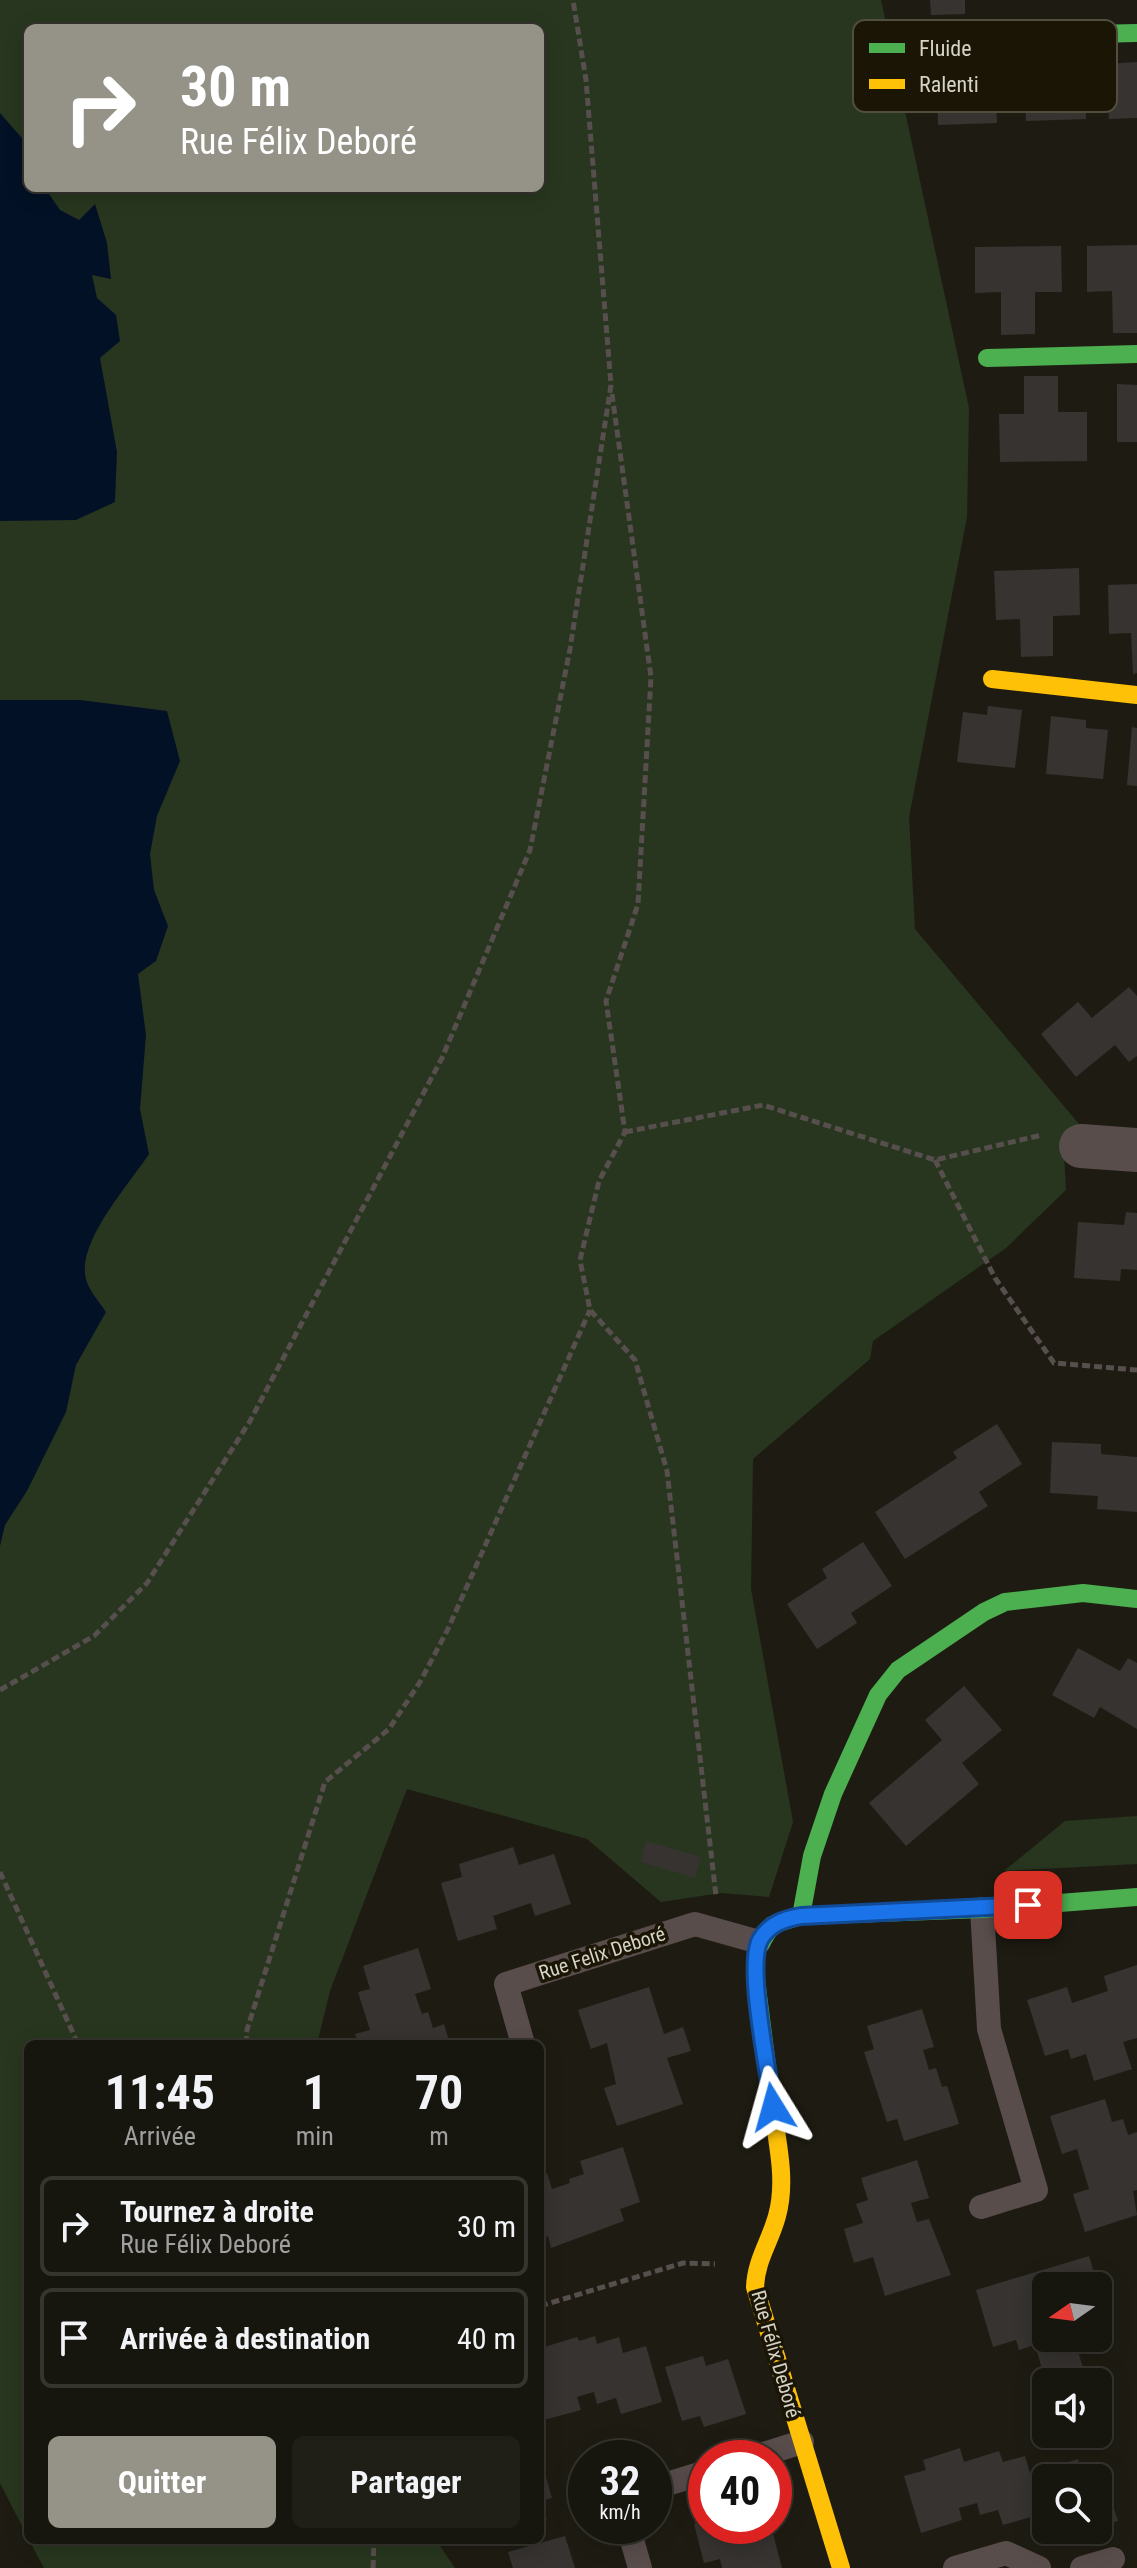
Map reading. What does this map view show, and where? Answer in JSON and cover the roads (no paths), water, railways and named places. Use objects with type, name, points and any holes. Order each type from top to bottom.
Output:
[{"type":"street","points":[[1117,33],[1137,33]]},
{"type":"street","points":[[987,358],[1137,354]]},
{"type":"street","points":[[992,679],[1137,695]]},
{"type":"street","points":[[801,1916],[812,1856],[833,1794],[878,1695],[898,1670],[984,1612],[1005,1602],[1083,1593],[1137,1599]]},
{"type":"street","points":[[759,1942],[772,1925],[801,1916],[982,1909],[1137,1897]]},
{"type":"street","name":"Rue Félix Deboré","points":[[759,1942],[755,1972],[782,2182],[777,2217],[756,2267],[755,2287],[841,2568]]},
{"type":"lane","points":[[981,2207],[1036,2190],[989,2029],[982,1909]]},
{"type":"lane","name":"Rue Felix Deboré","points":[[522,2040],[506,1984],[695,1924],[759,1942]]},
{"type":"lane","points":[[792,2445],[802,2442]]},
{"type":"lane","points":[[633,2544],[640,2568]]},
{"type":"lane","points":[[955,2568],[1006,2553],[1039,2568]]},
{"type":"lane","points":[[1082,2568],[1113,2559]]},
{"type":"water","points":[[0,113],[24,140],[24,192],[48,192],[60,210],[79,220],[95,204],[107,243],[111,279],[92,275],[97,298],[116,315],[120,341],[100,358],[117,452],[115,502],[76,520],[0,521]]},
{"type":"water","points":[[0,700],[80,700],[167,711],[180,761],[157,816],[150,854],[154,890],[168,926],[156,961],[138,974],[146,1035],[140,1109],[149,1154],[108,1211],[91,1244],[86,1259],[86,1279],[106,1312],[76,1365],[66,1412],[27,1491],[5,1525],[0,1546]]}]
